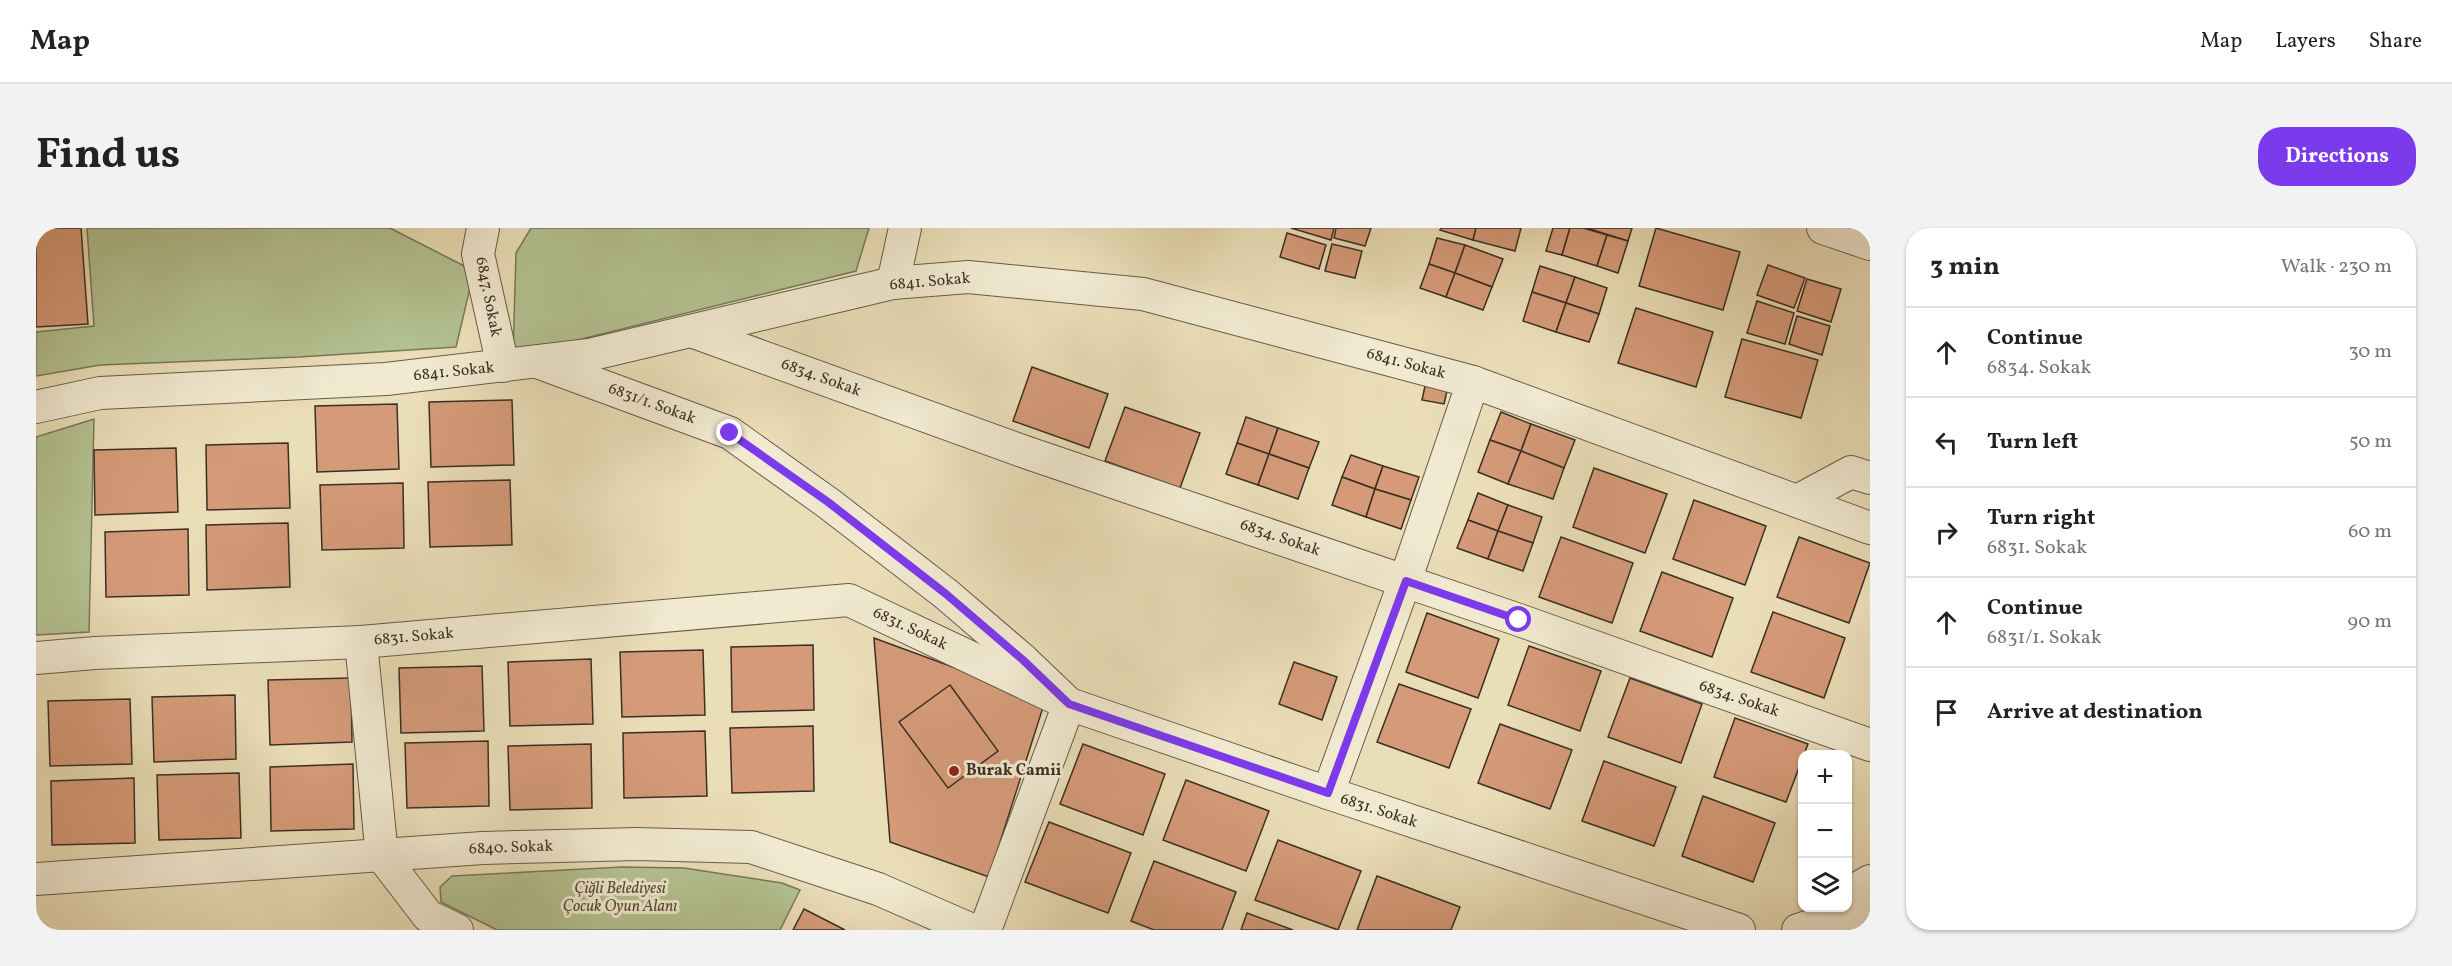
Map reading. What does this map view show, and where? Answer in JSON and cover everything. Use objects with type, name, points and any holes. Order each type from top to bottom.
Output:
[{"type":"street","points":[[893,283],[905,228]]},
{"type":"street","points":[[1823,228],[1870,244]]},
{"type":"street","name":"6847. Sokak","points":[[474,232],[503,366]]},
{"type":"street","name":"6841. Sokak","points":[[36,407],[100,393],[386,380],[589,355],[893,283],[968,277],[1143,294],[1473,382],[1870,528]]},
{"type":"street","name":"6834. Sokak","points":[[691,331],[1025,452],[1406,581],[1870,745]]},
{"type":"street","name":"6831/1. Sokak","points":[[538,362],[730,433],[828,502],[946,594],[1023,660],[1069,704]]},
{"type":"street","points":[[1328,793],[1406,581],[1473,382]]},
{"type":"street","points":[[1797,501],[1851,471],[1870,478]]},
{"type":"street","name":"6831. Sokak","points":[[36,658],[95,653],[361,642],[849,600],[1069,704],[1739,930]]},
{"type":"street","points":[[361,642],[382,856],[428,916],[457,930]]},
{"type":"street","points":[[985,930],[1069,704]]},
{"type":"street","name":"6840. Sokak","points":[[36,879],[483,848],[638,844],[751,847],[878,889],[972,930]]},
{"type":"street","points":[[1852,892],[1870,881]]},
{"type":"street","points":[[1798,930],[1870,907]]},
{"type":"street","points":[[1785,930],[1817,912]]},
{"type":"green space","points":[[87,228],[390,228],[474,271],[456,347],[299,357],[100,365],[36,376],[36,332],[94,326]]},
{"type":"green space","points":[[531,228],[869,228],[856,271],[513,356],[516,253]]},
{"type":"green space","points":[[94,419],[89,632],[36,635],[36,437]]},
{"type":"green space","name":"Çiğli Belediyesi Çocuk Oyun Alanı","points":[[622,867],[684,868],[782,883],[800,890],[780,930],[497,930],[441,902],[440,887],[452,876]]},
{"type":"building","points":[[36,228],[81,228],[88,324],[36,327]]},
{"type":"building","points":[[1291,228],[1334,228],[1331,240]]},
{"type":"building","points":[[1336,228],[1371,228],[1365,246],[1334,238]]},
{"type":"building","points":[[1441,228],[1476,228],[1473,240],[1440,230]]},
{"type":"building","points":[[1476,228],[1521,228],[1515,251],[1473,240]]},
{"type":"building","points":[[1553,228],[1570,228],[1562,255],[1546,251]]},
{"type":"building","points":[[1570,228],[1583,228],[1607,235],[1597,266],[1562,255]]},
{"type":"building","points":[[1587,228],[1632,228],[1628,241]]},
{"type":"building","points":[[1656,228],[1740,252],[1723,310],[1639,286]]},
{"type":"building","points":[[1287,233],[1326,245],[1319,269],[1280,257]]},
{"type":"building","points":[[1607,235],[1628,241],[1618,273],[1597,266]]},
{"type":"building","points":[[1437,238],[1465,245],[1455,273],[1429,264]]},
{"type":"building","points":[[1332,244],[1362,251],[1355,278],[1325,271]]},
{"type":"building","points":[[1465,245],[1503,259],[1492,287],[1455,273]]},
{"type":"building","points":[[1429,264],[1455,273],[1446,297],[1420,288]]},
{"type":"building","points":[[1768,265],[1805,278],[1794,308],[1757,295]]},
{"type":"building","points":[[1540,266],[1575,277],[1566,303],[1532,292]]},
{"type":"building","points":[[1455,273],[1492,287],[1483,310],[1446,297]]},
{"type":"building","points":[[1575,277],[1607,288],[1599,314],[1566,303]]},
{"type":"building","points":[[1807,279],[1841,289],[1831,322],[1797,311]]},
{"type":"building","points":[[1532,292],[1566,303],[1556,332],[1523,321]]},
{"type":"building","points":[[1757,301],[1794,313],[1785,344],[1747,333]]},
{"type":"building","points":[[1566,303],[1599,314],[1589,342],[1556,332]]},
{"type":"building","points":[[1636,308],[1713,332],[1696,387],[1618,363]]},
{"type":"building","points":[[1797,316],[1830,326],[1822,355],[1789,344]]},
{"type":"building","points":[[1742,339],[1818,360],[1801,418],[1725,397]]},
{"type":"building","points":[[1032,367],[1108,394],[1089,448],[1013,421]]},
{"type":"building","points":[[1427,377],[1449,382],[1444,404],[1422,400]]},
{"type":"building","points":[[512,400],[514,465],[431,467],[429,402]]},
{"type":"building","points":[[397,404],[399,469],[317,472],[315,406]]},
{"type":"building","points":[[1125,407],[1200,433],[1180,488],[1105,461]]},
{"type":"building","points":[[1501,412],[1531,424],[1521,451],[1490,440]]},
{"type":"building","points":[[1246,417],[1278,428],[1269,454],[1237,443]]},
{"type":"building","points":[[1531,424],[1575,440],[1564,468],[1521,451]]},
{"type":"building","points":[[1278,428],[1319,442],[1309,468],[1269,454]]},
{"type":"building","points":[[1490,440],[1521,451],[1508,484],[1478,472]]},
{"type":"building","points":[[288,443],[290,508],[207,510],[206,445]]},
{"type":"building","points":[[1237,443],[1269,454],[1258,485],[1226,474]]},
{"type":"building","points":[[176,448],[178,512],[95,515],[94,450]]},
{"type":"building","points":[[1521,451],[1564,468],[1553,499],[1508,484]]},
{"type":"building","points":[[1269,454],[1309,468],[1298,499],[1258,485]]},
{"type":"building","points":[[1351,455],[1383,466],[1375,489],[1342,477]]},
{"type":"building","points":[[1383,466],[1419,477],[1411,500],[1375,489]]},
{"type":"building","points":[[1594,468],[1667,494],[1645,553],[1573,527]]},
{"type":"building","points":[[1342,477],[1375,489],[1366,517],[1332,505]]},
{"type":"building","points":[[510,480],[512,545],[430,547],[428,482]]},
{"type":"building","points":[[403,483],[404,548],[322,550],[320,485]]},
{"type":"building","points":[[1375,489],[1411,500],[1401,529],[1366,517]]},
{"type":"building","points":[[1478,493],[1508,505],[1498,531],[1468,520]]},
{"type":"building","points":[[1694,500],[1766,526],[1745,585],[1673,559]]},
{"type":"building","points":[[1508,505],[1542,517],[1533,543],[1498,531]]},
{"type":"building","points":[[1468,520],[1498,531],[1488,559],[1457,548]]},
{"type":"building","points":[[288,523],[290,587],[207,590],[206,525]]},
{"type":"building","points":[[188,529],[189,595],[106,597],[105,532]]},
{"type":"building","points":[[1498,531],[1533,543],[1523,571],[1488,559]]},
{"type":"building","points":[[1561,537],[1633,563],[1612,623],[1539,597]]},
{"type":"building","points":[[1799,537],[1870,563],[1849,623],[1777,597]]},
{"type":"building","points":[[1662,572],[1733,598],[1712,657],[1640,631]]},
{"type":"building","points":[[1773,612],[1845,638],[1824,698],[1751,672]]},
{"type":"building","points":[[1427,613],[1499,639],[1478,698],[1406,672]]},
{"type":"building","name":"Burak Camii","points":[[874,638],[1045,701],[989,877],[890,842]]},
{"type":"building","points":[[813,645],[814,710],[732,712],[731,647]]},
{"type":"building","points":[[1529,646],[1601,671],[1580,731],[1508,705]]},
{"type":"building","points":[[703,650],[705,715],[622,717],[620,652]]},
{"type":"building","points":[[591,659],[593,724],[510,726],[508,662]]},
{"type":"building","points":[[1294,662],[1337,677],[1322,720],[1279,704]]},
{"type":"building","points":[[482,666],[484,731],[401,733],[399,668]]},
{"type":"building","points":[[351,678],[352,742],[270,745],[268,680]]},
{"type":"building","points":[[1630,678],[1702,704],[1681,763],[1608,737]]},
{"type":"building","points":[[1399,684],[1471,709],[1449,768],[1377,742]]},
{"type":"building","points":[[950,685],[998,751],[948,788],[899,722]]},
{"type":"building","points":[[235,695],[236,759],[154,762],[152,697]]},
{"type":"building","points":[[130,699],[132,764],[50,766],[48,701]]},
{"type":"building","points":[[1735,718],[1808,744],[1806,750],[1798,750],[1798,770],[1786,802],[1714,777]]},
{"type":"building","points":[[1500,724],[1572,750],[1550,809],[1478,783]]},
{"type":"building","points":[[813,726],[814,791],[732,793],[730,728]]},
{"type":"building","points":[[705,731],[707,796],[624,798],[623,733]]},
{"type":"building","points":[[488,741],[489,806],[407,808],[405,743]]},
{"type":"building","points":[[591,744],[592,808],[510,810],[508,746]]},
{"type":"building","points":[[1083,744],[1165,774],[1143,835],[1060,804]]},
{"type":"building","points":[[1604,761],[1676,787],[1654,846],[1582,821]]},
{"type":"building","points":[[353,764],[354,829],[271,831],[270,767]]},
{"type":"building","points":[[239,773],[241,838],[159,840],[157,775]]},
{"type":"building","points":[[134,778],[135,843],[52,845],[51,781]]},
{"type":"building","points":[[1186,780],[1269,811],[1246,871],[1163,840]]},
{"type":"building","points":[[1703,796],[1775,823],[1753,882],[1682,856]]},
{"type":"building","points":[[1049,822],[1131,853],[1108,913],[1025,882]]},
{"type":"building","points":[[1278,840],[1361,871],[1338,930],[1255,900]]},
{"type":"building","points":[[1154,861],[1236,892],[1222,930],[1154,930],[1131,921]]},
{"type":"building","points":[[1377,876],[1460,907],[1451,930],[1357,930]]},
{"type":"building","points":[[804,909],[845,930],[793,930]]},
{"type":"building","points":[[1247,913],[1293,930],[1241,930]]},
{"type":"place","name":"Burak Camii","points":[[954,771]]},
{"type":"route","points":[[730,433],[828,502],[946,594],[1023,660],[1069,704],[1328,793],[1406,581],[1519,620]]}]
